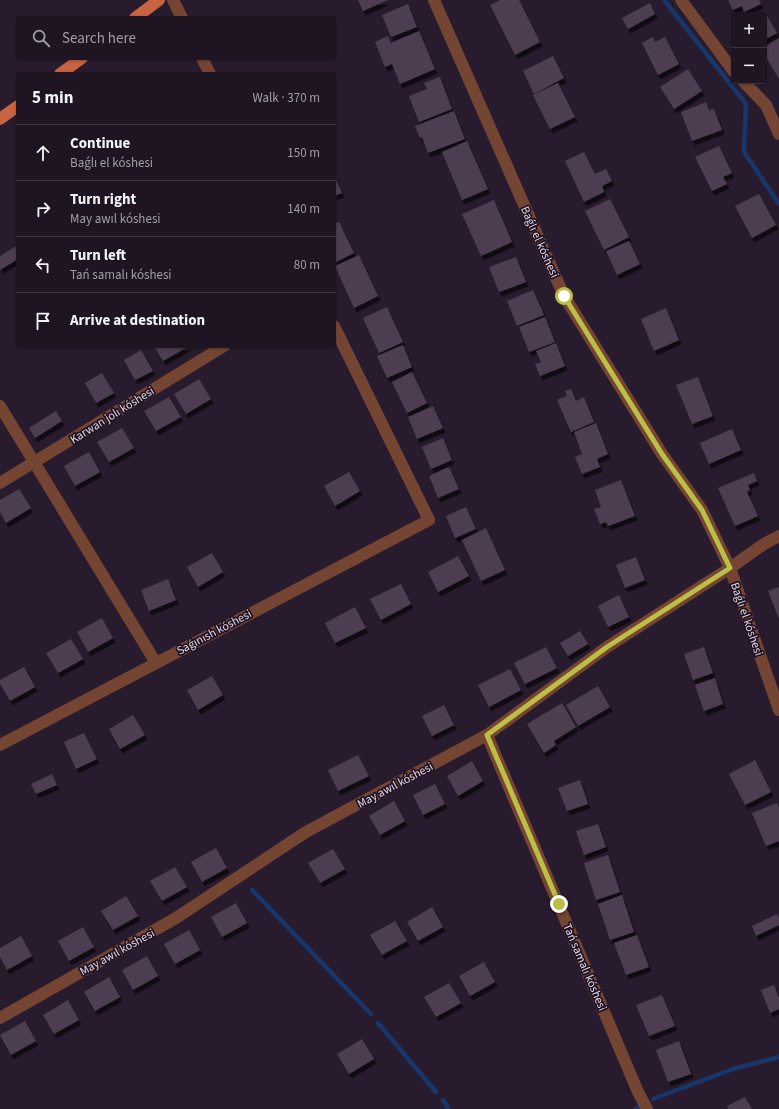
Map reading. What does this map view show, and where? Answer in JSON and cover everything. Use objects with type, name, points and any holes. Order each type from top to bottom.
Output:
[{"type":"main road","points":[[138,16],[159,0]]},
{"type":"main road","points":[[63,72],[79,60]]},
{"type":"main road","points":[[0,120],[16,108]]},
{"type":"street","points":[[173,0],[181,16]]},
{"type":"street","name":"Baǵlı el kóshesi","points":[[434,0],[564,296],[662,454],[702,510],[730,568],[779,710]]},
{"type":"street","points":[[681,0],[731,68]]},
{"type":"street","points":[[203,60],[209,72]]},
{"type":"street","points":[[746,84],[766,106],[779,134]]},
{"type":"street","name":"Saǵınısh kóshesi","points":[[0,745],[429,520],[336,330]]},
{"type":"street","name":"Karwan jolı kóshesi","points":[[0,483],[221,348]]},
{"type":"street","points":[[0,406],[156,663]]},
{"type":"street","name":"May awıl kóshesi","points":[[0,1018],[176,918],[306,832],[487,735],[607,647],[730,568],[764,544],[779,536]]},
{"type":"street","name":"Tań samalı kóshesi","points":[[487,735],[638,1092],[647,1109]]},
{"type":"building","points":[[358,0],[388,0],[363,11]]},
{"type":"building","points":[[500,0],[519,0],[540,42],[515,55],[490,5]]},
{"type":"building","points":[[728,0],[759,0],[761,4],[744,12],[742,6],[733,10]]},
{"type":"building","points":[[650,3],[655,14],[628,29],[622,18]]},
{"type":"building","points":[[408,4],[417,27],[391,37],[382,15]]},
{"type":"building","points":[[767,16],[777,33],[767,38]]},
{"type":"building","points":[[419,31],[435,69],[400,84],[392,64],[385,67],[375,42],[388,36],[391,43]]},
{"type":"building","points":[[653,37],[655,42],[665,37],[679,64],[658,75],[642,43]]},
{"type":"building","points":[[779,38],[779,79],[767,59],[767,45]]},
{"type":"building","points":[[553,56],[564,78],[534,94],[523,71]]},
{"type":"building","points":[[688,69],[702,91],[674,109],[660,87]]},
{"type":"building","points":[[440,77],[452,109],[419,122],[409,96],[427,89],[424,83]]},
{"type":"building","points":[[558,83],[575,117],[550,129],[533,95]]},
{"type":"building","points":[[706,102],[709,110],[714,109],[722,130],[692,141],[681,112]]},
{"type":"building","points":[[454,111],[465,139],[428,153],[422,137],[420,138],[415,126]]},
{"type":"building","points":[[467,141],[488,189],[462,200],[442,152]]},
{"type":"building","points":[[719,146],[732,173],[723,177],[727,184],[712,191],[695,157]]},
{"type":"building","points":[[584,152],[595,174],[606,169],[612,181],[602,186],[604,192],[584,202],[565,161]]},
{"type":"building","points":[[336,180],[342,193],[336,195]]},
{"type":"building","points":[[759,194],[776,225],[752,238],[735,206]]},
{"type":"building","points":[[610,199],[629,237],[604,250],[585,211]]},
{"type":"building","points":[[494,200],[512,242],[481,256],[462,214]]},
{"type":"building","points":[[339,222],[354,253],[336,262],[336,223]]},
{"type":"building","points":[[629,241],[640,264],[617,275],[606,251]]},
{"type":"building","points":[[16,246],[16,260],[0,270],[0,256]]},
{"type":"building","points":[[359,255],[378,296],[354,308],[336,266]]},
{"type":"building","points":[[516,257],[526,282],[499,292],[489,267]]},
{"type":"building","points":[[533,290],[544,315],[517,326],[507,301]]},
{"type":"building","points":[[387,307],[403,342],[379,353],[363,318]]},
{"type":"building","points":[[666,308],[679,340],[654,351],[641,319]]},
{"type":"building","points":[[545,317],[555,342],[529,352],[519,327]]},
{"type":"building","points":[[556,343],[565,366],[540,376],[535,364],[541,362],[536,351]]},
{"type":"building","points":[[403,345],[412,367],[387,378],[377,356]]},
{"type":"building","points":[[155,348],[186,348],[163,361]]},
{"type":"building","points":[[141,350],[153,371],[135,380],[124,360]]},
{"type":"building","points":[[412,372],[427,403],[407,413],[392,382]]},
{"type":"building","points":[[102,373],[114,393],[96,403],[85,383]]},
{"type":"building","points":[[698,377],[713,416],[692,424],[676,385]]},
{"type":"building","points":[[199,379],[211,399],[186,414],[174,394]]},
{"type":"building","points":[[571,389],[576,401],[584,397],[594,422],[571,432],[557,400],[567,396],[565,391]]},
{"type":"building","points":[[169,397],[181,417],[156,431],[144,411]]},
{"type":"building","points":[[433,406],[443,428],[417,439],[408,417]]},
{"type":"building","points":[[56,411],[62,421],[35,438],[29,428]]},
{"type":"building","points":[[596,423],[608,454],[597,459],[600,467],[582,474],[575,457],[582,454],[574,432]]},
{"type":"building","points":[[122,428],[134,448],[109,462],[97,442]]},
{"type":"building","points":[[732,429],[741,450],[709,464],[700,443]]},
{"type":"building","points":[[443,438],[452,460],[431,469],[422,447]]},
{"type":"building","points":[[89,452],[100,472],[75,486],[64,466]]},
{"type":"building","points":[[449,467],[459,489],[438,498],[429,476]]},
{"type":"building","points":[[349,472],[360,491],[335,506],[324,486]]},
{"type":"building","points":[[754,473],[757,481],[748,485],[750,490],[747,492],[758,516],[735,526],[718,488]]},
{"type":"building","points":[[621,480],[635,516],[608,526],[606,522],[600,524],[594,509],[601,507],[595,490]]},
{"type":"building","points":[[19,489],[31,508],[6,523],[0,512],[0,500]]},
{"type":"building","points":[[466,507],[476,529],[455,538],[446,516]]},
{"type":"building","points":[[486,528],[505,570],[481,581],[462,540]]},
{"type":"building","points":[[212,553],[223,572],[198,587],[187,567]]},
{"type":"building","points":[[458,556],[469,576],[438,592],[428,572]]},
{"type":"building","points":[[636,557],[645,580],[625,588],[616,565]]},
{"type":"building","points":[[168,579],[176,600],[149,611],[141,590]]},
{"type":"building","points":[[401,584],[411,604],[381,620],[370,599]]},
{"type":"building","points":[[779,587],[779,619],[768,591]]},
{"type":"building","points":[[619,595],[629,617],[608,627],[598,606]]},
{"type":"building","points":[[355,607],[366,628],[335,643],[325,623]]},
{"type":"building","points":[[102,618],[113,638],[88,652],[77,632]]},
{"type":"building","points":[[580,631],[588,644],[568,656],[560,643]]},
{"type":"building","points":[[71,639],[83,659],[58,673],[46,653]]},
{"type":"building","points":[[546,647],[557,668],[525,684],[514,663]]},
{"type":"building","points":[[704,647],[713,673],[693,680],[684,654]]},
{"type":"building","points":[[24,667],[35,687],[10,701],[0,684],[0,680]]},
{"type":"building","points":[[510,669],[521,690],[489,707],[478,685]]},
{"type":"building","points":[[212,676],[223,695],[198,710],[187,690]]},
{"type":"building","points":[[715,678],[723,704],[704,711],[695,685]]},
{"type":"building","points":[[598,686],[610,707],[578,726],[566,705]]},
{"type":"building","points":[[562,703],[576,727],[554,741],[556,745],[544,753],[527,724]]},
{"type":"building","points":[[444,705],[454,725],[432,736],[422,716]]},
{"type":"building","points":[[133,715],[145,735],[120,749],[109,729]]},
{"type":"building","points":[[84,733],[97,759],[76,769],[64,742]]},
{"type":"building","points":[[358,755],[369,776],[338,791],[328,770]]},
{"type":"building","points":[[755,760],[771,792],[745,805],[729,774]]},
{"type":"building","points":[[472,761],[483,781],[458,796],[447,776]]},
{"type":"building","points":[[52,774],[57,785],[36,794],[31,784]]},
{"type":"building","points":[[580,780],[588,804],[567,811],[558,788]]},
{"type":"building","points":[[435,784],[445,804],[423,815],[413,795]]},
{"type":"building","points":[[394,801],[405,821],[380,835],[369,816]]},
{"type":"building","points":[[777,803],[779,808],[779,841],[766,846],[752,813]]},
{"type":"building","points":[[598,824],[606,847],[584,855],[576,831]]},
{"type":"building","points":[[216,848],[227,868],[202,882],[191,862]]},
{"type":"building","points":[[333,849],[345,869],[320,883],[308,863]]},
{"type":"building","points":[[608,855],[620,892],[596,900],[584,863]]},
{"type":"building","points":[[175,867],[187,887],[162,901],[150,881]]},
{"type":"building","points":[[622,895],[634,932],[610,940],[598,904]]},
{"type":"building","points":[[126,896],[138,916],[113,930],[101,911]]},
{"type":"building","points":[[236,903],[247,923],[222,937],[211,917]]},
{"type":"building","points":[[432,907],[443,927],[418,941],[407,922]]},
{"type":"building","points":[[777,914],[779,918],[779,925],[756,936],[752,926]]},
{"type":"building","points":[[395,921],[407,941],[382,955],[370,935]]},
{"type":"building","points":[[83,927],[94,947],[69,961],[58,941]]},
{"type":"building","points":[[189,930],[200,950],[175,964],[164,944]]},
{"type":"building","points":[[637,935],[649,967],[626,975],[614,943]]},
{"type":"building","points":[[21,936],[32,956],[7,970],[0,957],[0,948]]},
{"type":"building","points":[[147,956],[158,976],[133,990],[122,970]]},
{"type":"building","points":[[484,962],[495,982],[470,996],[459,976]]},
{"type":"building","points":[[109,977],[120,997],[95,1011],[84,992]]},
{"type":"building","points":[[449,983],[461,1003],[436,1017],[424,997]]},
{"type":"building","points":[[774,985],[779,998],[779,1009],[770,1013],[761,990]]},
{"type":"building","points":[[662,995],[675,1026],[649,1036],[636,1005]]},
{"type":"building","points":[[68,1000],[79,1020],[54,1034],[43,1015]]},
{"type":"building","points":[[25,1021],[36,1041],[11,1055],[0,1035]]},
{"type":"building","points":[[362,1039],[374,1059],[349,1074],[337,1054]]},
{"type":"building","points":[[679,1041],[691,1074],[668,1082],[656,1050]]},
{"type":"building","points":[[745,1097],[752,1109],[728,1109],[727,1106]]},
{"type":"waterway","points":[[664,0],[746,104],[744,152],[779,204]]},
{"type":"waterway","points":[[252,890],[371,1014]]},
{"type":"waterway","points":[[378,1023],[436,1092]]},
{"type":"waterway","points":[[653,1099],[733,1069],[779,1057]]},
{"type":"waterway","points":[[443,1100],[449,1109]]},
{"type":"waterway","points":[[635,1109],[639,1107]]},
{"type":"route","points":[[559,904],[487,735],[607,647],[730,568],[702,510],[662,454],[564,296]]}]
